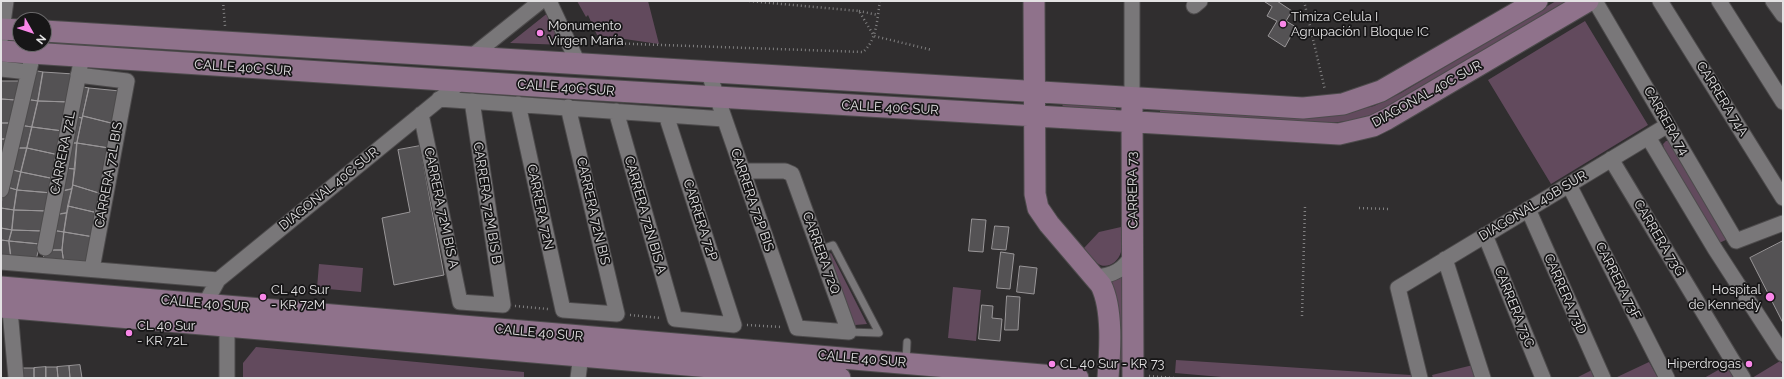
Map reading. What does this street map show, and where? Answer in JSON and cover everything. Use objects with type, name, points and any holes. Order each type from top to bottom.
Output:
[{"type":"street","points":[[6,1],[6,31]]},
{"type":"street","points":[[472,56],[541,1]]},
{"type":"street","points":[[549,1],[578,63]]},
{"type":"street","points":[[1034,1],[1035,194],[1038,208],[1049,224],[1101,285],[1107,303],[1108,378]]},
{"type":"street","name":"CARRERA 73","points":[[1132,1],[1133,378]]},
{"type":"street","name":"DIAGONAL 40C SUR","points":[[1132,98],[1303,108],[1343,104],[1381,91],[1537,1]]},
{"type":"street","name":"DIAGONAL 40C SUR","points":[[1132,122],[1321,134],[1339,134],[1355,131],[1373,126],[1387,119],[1588,1]]},
{"type":"street","name":"CARRERA 74","points":[[1588,1],[1668,125],[1736,241],[1783,223]]},
{"type":"street","name":"CARRERA 74A","points":[[1660,1],[1783,198]]},
{"type":"street","points":[[1719,1],[1783,102]]},
{"type":"street","points":[[1773,1],[1783,15]]},
{"type":"street","name":"CALLE 40C SUR","points":[[52,31],[472,56],[1132,98]]},
{"type":"street","points":[[364,75],[365,50]]},
{"type":"street","name":"CALLE 40C SUR","points":[[1,52],[31,63],[80,67],[364,75],[717,98],[1132,122]]},
{"type":"street","points":[[1,190],[31,63]]},
{"type":"street","name":"CALLE 40C SUR","points":[[1,69],[31,63]]},
{"type":"street","name":"CALLE 40C SUR","points":[[80,67],[127,81]]},
{"type":"street","name":"CARRERA 72L","points":[[45,248],[80,67]]},
{"type":"street","name":"CARRERA 72P BIS","points":[[708,71],[797,328]]},
{"type":"street","name":"CARRERA 72L BIS","points":[[92,270],[127,81]]},
{"type":"street","name":"DIAGONAL 40C SUR","points":[[205,304],[218,280],[462,81]]},
{"type":"street","name":"CALLE 40C SUR","points":[[439,99],[724,119]]},
{"type":"street","name":"CARRERA 72M BIS B","points":[[472,101],[503,305]]},
{"type":"street","name":"CARRERA 72N","points":[[518,104],[563,310]]},
{"type":"street","name":"CARRERA 72N BIS","points":[[568,108],[617,314]]},
{"type":"street","name":"CARRERA 72N BIS A","points":[[616,111],[674,319]]},
{"type":"street","name":"CARRERA 72M BIS A","points":[[421,114],[460,302]]},
{"type":"street","name":"CARRERA 72P","points":[[666,115],[734,325]]},
{"type":"street","name":"DIAGONAL 40B SUR","points":[[1420,378],[1398,288],[1668,125]]},
{"type":"street","name":"CARRERA 74","points":[[1648,137],[1715,249],[1783,354]]},
{"type":"street","name":"CARRERA 73G","points":[[1611,159],[1743,378]]},
{"type":"street","name":"CARRERA 72Q","points":[[742,171],[785,171],[792,174],[849,332]]},
{"type":"street","name":"CARRERA 73F","points":[[1569,185],[1667,378]]},
{"type":"street","name":"CARRERA 73D","points":[[1528,209],[1603,378]]},
{"type":"street","name":"CARRERA 73C","points":[[1485,235],[1543,378]]},
{"type":"street","points":[[1094,277],[1116,273],[1129,261],[1133,253]]},
{"type":"street","points":[[1445,259],[1483,378]]},
{"type":"street","name":"CALLE 40 SUR","points":[[1,262],[218,280]]},
{"type":"street","points":[[5,297],[16,378]]},
{"type":"street","name":"CALLE 40 SUR","points":[[5,297],[205,304],[1078,378]]},
{"type":"street","name":"CALLE 40 SUR","points":[[5,297],[227,326],[840,378]]},
{"type":"street","name":"CALLE 40 SUR","points":[[460,302],[503,305]]},
{"type":"street","name":"CALLE 40 SUR","points":[[563,310],[617,314]]},
{"type":"street","points":[[674,319],[734,325]]},
{"type":"street","points":[[227,326],[227,378]]},
{"type":"street","name":"CALLE 40 SUR","points":[[797,328],[849,332]]},
{"type":"street","points":[[578,336],[576,346],[579,356],[578,378]]},
{"type":"lane","points":[[819,250],[833,245],[879,333],[849,332]]},
{"type":"lane","points":[[906,363],[907,342]]},
{"type":"path","points":[[223,1],[226,42]]},
{"type":"path","points":[[749,1],[859,11],[878,15]]},
{"type":"path","points":[[605,43],[863,52],[870,46],[874,36],[880,1]]},
{"type":"path","points":[[1304,1],[1328,106]]},
{"type":"path","points":[[859,11],[874,36],[932,50]]},
{"type":"path","points":[[1302,316],[1305,206]]},
{"type":"path","points":[[1359,208],[1390,209]]},
{"type":"path","points":[[503,305],[563,310]]},
{"type":"path","points":[[617,314],[674,319]]},
{"type":"path","points":[[734,325],[797,328]]},
{"type":"shaded area","points":[[577,1],[648,1],[659,44],[597,35],[588,15],[586,17]]},
{"type":"shaded area","points":[[1556,1],[1571,1],[1376,114],[1348,121],[1319,124],[1160,115],[1160,107],[1345,113],[1374,106],[1401,93]]},
{"type":"shaded area","points":[[549,12],[566,45],[510,43]]},
{"type":"shaded area","points":[[1585,21],[1648,125],[1551,184],[1488,80]]},
{"type":"shaded area","points":[[1063,100],[1116,103],[1116,115],[1062,112]]},
{"type":"shaded area","points":[[1666,141],[1669,141],[1728,239],[1719,243],[1664,148],[1663,144]]},
{"type":"shaded area","points":[[1121,227],[1121,252],[1119,256],[1111,264],[1104,266],[1100,265],[1084,248],[1099,232]]},
{"type":"shaded area","points":[[831,253],[867,324],[855,325],[828,255]]},
{"type":"shaded area","points":[[319,264],[363,268],[361,292],[317,288]]},
{"type":"shaded area","points":[[1124,275],[1128,360],[1114,360],[1111,279]]},
{"type":"shaded area","points":[[953,287],[981,290],[976,341],[948,338]]},
{"type":"shaded area","points":[[256,347],[524,372],[524,378],[243,378],[243,363]]},
{"type":"shaded area","points":[[1176,360],[1411,375],[1412,378],[1233,378],[1175,373]]},
{"type":"shaded area","points":[[1780,361],[1783,365],[1783,378],[1752,378]]},
{"type":"shaded area","points":[[1649,362],[1658,378],[1615,378]]},
{"type":"shaded area","points":[[1729,364],[1737,378],[1704,378]]},
{"type":"shaded area","points":[[1473,365],[1478,378],[1433,378],[1432,375]]},
{"type":"shaded area","points":[[1592,370],[1596,378],[1576,378]]},
{"type":"building","name":"Timiza Celula I Agrupación I Bloque IC","points":[[1264,1],[1277,1],[1292,11],[1286,21],[1296,27],[1285,47],[1268,36],[1277,21],[1267,16],[1272,7]]},
{"type":"building","points":[[32,70],[43,72],[38,101],[25,99]]},
{"type":"building","points":[[43,72],[74,74],[70,102],[38,101]]},
{"type":"building","points":[[1,81],[22,81],[16,100],[1,99]]},
{"type":"building","points":[[78,86],[89,88],[82,118],[73,116]]},
{"type":"building","points":[[89,88],[120,91],[115,124],[83,116]]},
{"type":"building","points":[[1,99],[16,100],[9,123],[1,123]]},
{"type":"building","points":[[25,99],[38,101],[32,127],[19,125]]},
{"type":"building","points":[[38,101],[70,102],[63,131],[32,127]]},
{"type":"building","points":[[73,116],[82,118],[77,143],[68,143]]},
{"type":"building","points":[[83,116],[115,124],[109,148],[77,143]]},
{"type":"building","points":[[1,123],[9,123],[8,139],[1,139]]},
{"type":"building","points":[[19,125],[32,127],[27,148],[14,148]]},
{"type":"building","points":[[32,127],[63,131],[59,155],[27,148]]},
{"type":"building","points":[[1,139],[8,139],[1,163]]},
{"type":"building","points":[[68,143],[77,143],[75,169],[63,168]]},
{"type":"building","points":[[77,143],[109,148],[102,194],[73,185]]},
{"type":"building","points":[[420,146],[444,275],[394,285],[382,218],[410,212],[398,150]]},
{"type":"building","points":[[14,148],[27,148],[21,172],[9,169]]},
{"type":"building","points":[[27,148],[59,155],[55,179],[21,172]]},
{"type":"building","points":[[63,168],[75,169],[72,189],[58,192]]},
{"type":"building","points":[[9,169],[21,172],[17,190],[4,186]]},
{"type":"building","points":[[21,172],[55,179],[52,193],[17,190]]},
{"type":"building","points":[[73,185],[102,194],[98,213],[68,206]]},
{"type":"building","points":[[4,186],[17,190],[14,210],[1,208]]},
{"type":"building","points":[[72,189],[67,213],[54,215],[58,192]]},
{"type":"building","points":[[17,190],[52,193],[48,211],[14,210]]},
{"type":"building","points":[[68,206],[98,213],[94,237],[64,232]]},
{"type":"building","points":[[1,208],[14,210],[12,230],[1,228]]},
{"type":"building","points":[[14,210],[48,211],[43,231],[12,230]]},
{"type":"building","points":[[67,213],[64,232],[51,230],[54,215]]},
{"type":"building","points":[[972,219],[986,220],[983,252],[969,251]]},
{"type":"building","points":[[995,226],[1009,227],[1006,250],[992,249]]},
{"type":"building","points":[[1,228],[12,230],[9,241],[1,240]]},
{"type":"building","points":[[12,230],[43,231],[40,244],[9,241]]},
{"type":"building","points":[[51,230],[64,232],[62,250],[44,250]]},
{"type":"building","points":[[64,232],[94,237],[89,265],[64,264],[62,250]]},
{"type":"building","points":[[1,240],[9,241],[11,257],[1,256]]},
{"type":"building","points":[[9,241],[40,244],[36,260],[11,257]]},
{"type":"building","points":[[1783,241],[1783,323],[1750,258]]},
{"type":"building","points":[[44,250],[62,250],[64,264],[44,261]]},
{"type":"building","points":[[1001,252],[1014,254],[1010,289],[997,288]]},
{"type":"building","points":[[1020,266],[1037,268],[1034,294],[1017,292]]},
{"type":"building","points":[[1007,296],[1020,297],[1018,330],[1005,330]]},
{"type":"building","points":[[982,305],[993,306],[992,318],[1002,319],[1000,341],[979,339]]},
{"type":"building","points":[[80,365],[82,378],[70,378],[69,366]]},
{"type":"building","points":[[69,366],[70,378],[58,378],[57,367]]},
{"type":"building","points":[[46,367],[46,378],[34,378],[34,368]]},
{"type":"building","points":[[46,367],[57,367],[58,378],[46,378]]},
{"type":"building","points":[[22,368],[34,368],[34,378],[23,378]]},
{"type":"place","name":"Timiza Celula I Agrupación I Bloque IC","points":[[1283,24]]},
{"type":"place","name":"Monumento Virgen María","points":[[540,33]]},
{"type":"place","name":"CL 40 Sur - KR 72M","points":[[263,297]]},
{"type":"place","name":"Hospital de Kennedy","points":[[1770,297]]},
{"type":"place","name":"CL 40 Sur - KR 72L","points":[[129,333]]},
{"type":"place","name":"CL 40 Sur - KR 73","points":[[1052,364]]},
{"type":"place","name":"Hiperdrogas","points":[[1749,364]]}]
